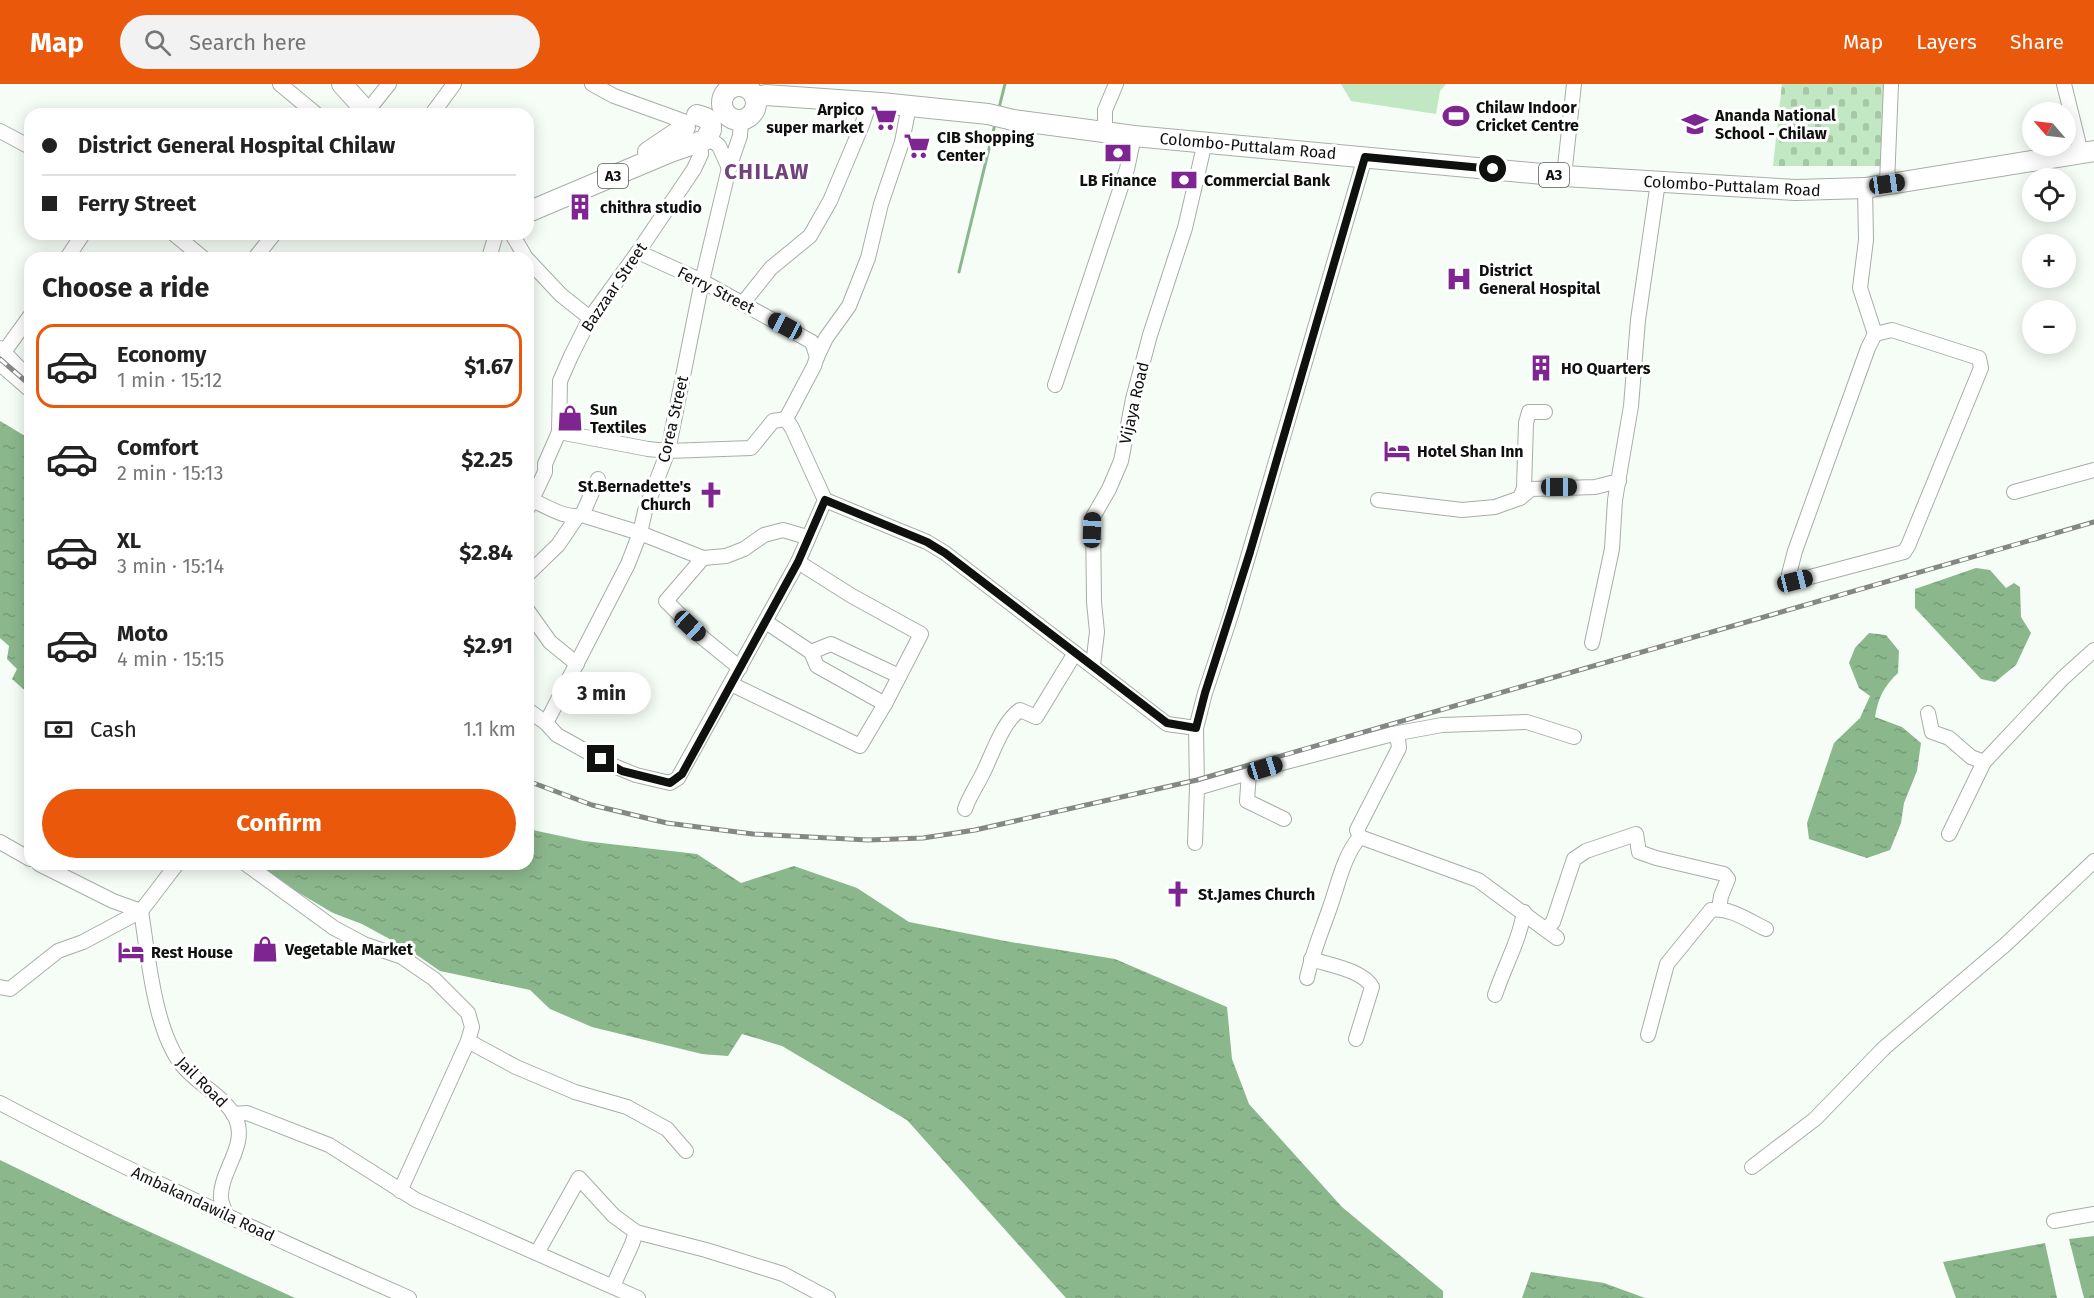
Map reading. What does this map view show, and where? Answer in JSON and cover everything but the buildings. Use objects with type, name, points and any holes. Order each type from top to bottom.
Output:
[{"type":"highway","points":[[342,84],[363,108]]},
{"type":"highway","name":"Colombo-Puttalam Road","points":[[743,97],[766,94],[870,102],[988,114],[1013,120],[1134,136],[1564,176],[1796,190],[1865,188],[2088,152]]},
{"type":"highway","name":"A3","points":[[534,195],[566,187],[612,169],[654,149],[715,102],[743,97]]},
{"type":"highway","points":[[689,121],[688,137],[704,140]]},
{"type":"highway","name":"A3","points":[[534,209],[679,148],[704,140]]},
{"type":"street","points":[[280,84],[309,108]]},
{"type":"street","points":[[371,108],[389,84]]},
{"type":"street","points":[[436,108],[454,84]]},
{"type":"street","points":[[592,84],[618,90],[689,121]]},
{"type":"street","points":[[1105,132],[1105,110],[1116,84]]},
{"type":"street","points":[[1564,176],[1574,84]]},
{"type":"street","points":[[1887,184],[1891,84]]},
{"type":"street","points":[[2064,84],[2088,152]]},
{"type":"street","name":"Corea Street","points":[[546,723],[628,564],[668,451],[702,281],[729,168],[740,136],[743,97]]},
{"type":"street","points":[[743,303],[771,268],[810,236],[839,180],[870,102]]},
{"type":"street","points":[[786,419],[826,338],[849,306],[868,258],[881,204],[902,141],[909,106]]},
{"type":"street","points":[[0,131],[24,144]]},
{"type":"street","points":[[1055,385],[1123,180],[1134,136]]},
{"type":"street","points":[[704,140],[719,146],[729,168]]},
{"type":"street","name":"Bazzaar Street","points":[[534,495],[559,432],[560,381],[570,356],[590,318],[638,252],[698,162],[704,140]]},
{"type":"street","name":"Vijaya Road","points":[[1093,665],[1097,632],[1094,602],[1093,517],[1121,461],[1133,399],[1150,335],[1185,228],[1205,142]]},
{"type":"street","points":[[1196,843],[1196,728],[1365,157]]},
{"type":"street","points":[[1592,643],[1612,549],[1618,481],[1631,406],[1638,320],[1658,182]]},
{"type":"street","points":[[1865,188],[1866,240],[1860,288],[1875,334],[1795,552],[1789,574],[1795,581],[1904,552],[1981,368],[1978,358],[1892,330],[1875,334]]},
{"type":"street","points":[[181,240],[196,252]]},
{"type":"street","points":[[260,252],[269,240]]},
{"type":"street","name":"Ferry Street","points":[[638,252],[702,281],[806,337],[812,342],[817,357]]},
{"type":"street","points":[[534,266],[561,295],[590,318]]},
{"type":"street","points":[[2,356],[24,325]]},
{"type":"street","points":[[2,356],[24,374]]},
{"type":"street","points":[[2,356],[24,383]]},
{"type":"street","points":[[1520,498],[1524,488],[1526,423],[1529,412],[1545,412]]},
{"type":"street","points":[[559,432],[668,451],[751,448],[773,421],[786,419]]},
{"type":"street","points":[[786,419],[825,500],[927,542],[945,553],[1045,632],[1093,665],[1167,723],[1196,728]]},
{"type":"street","points":[[2014,492],[2094,470]]},
{"type":"street","points":[[534,568],[558,545],[580,516],[598,479]]},
{"type":"street","points":[[1378,500],[1462,510],[1495,507],[1520,498],[1531,489],[1594,487],[1618,481]]},
{"type":"street","points":[[534,714],[557,735],[622,771],[670,783],[682,774],[766,622],[798,562],[825,500]]},
{"type":"street","points":[[534,507],[580,516],[640,533],[703,558],[726,556],[744,549],[764,535],[783,530],[807,537]]},
{"type":"street","points":[[703,558],[666,601],[703,638],[740,668]]},
{"type":"street","points":[[731,684],[860,746],[885,704],[921,634],[852,596],[798,562]]},
{"type":"street","points":[[534,619],[550,642],[577,664]]},
{"type":"street","points":[[766,622],[811,652],[817,666],[885,704]]},
{"type":"street","points":[[811,652],[831,644],[899,676]]},
{"type":"street","points":[[1949,834],[1984,762],[2063,678],[2094,650]]},
{"type":"street","points":[[965,809],[1008,722],[1020,710],[1036,717],[1076,653]]},
{"type":"street","points":[[1928,713],[1932,732],[1949,738],[1971,757],[1984,762]]},
{"type":"street","points":[[1197,788],[1393,734],[1442,725],[1527,722],[1574,738]]},
{"type":"street","points":[[1393,734],[1398,740],[1399,748],[1357,830],[1360,837],[1478,880],[1552,934],[1553,922],[1574,859],[1586,851],[1636,834],[1639,852],[1724,874],[1728,879],[1721,896],[1719,909]]},
{"type":"street","points":[[1249,772],[1247,801],[1284,819]]},
{"type":"street","points":[[1307,978],[1311,958],[1353,846],[1360,837]]},
{"type":"street","points":[[0,842],[24,856]]},
{"type":"street","points":[[1752,1167],[1815,1119],[1884,1048],[2005,945],[2094,861]]},
{"type":"street","points":[[51,870],[113,901],[141,910]]},
{"type":"street","points":[[0,987],[10,989],[58,951],[83,942],[141,910],[172,870]]},
{"type":"street","points":[[254,870],[333,928],[364,944],[402,957],[434,979],[468,1013],[472,1027],[468,1041],[400,1191]]},
{"type":"street","points":[[1648,1035],[1667,964],[1711,910],[1719,909],[1734,913],[1766,929]]},
{"type":"street","name":"Jail Road","points":[[141,910],[157,1002],[174,1055],[191,1076],[222,1101],[237,1121],[238,1139],[222,1191],[221,1201],[227,1216]]},
{"type":"street","points":[[1495,995],[1517,940],[1524,912]]},
{"type":"street","points":[[1311,958],[1356,973],[1368,980],[1372,987],[1356,1039]]},
{"type":"street","points":[[468,1041],[516,1067],[575,1092],[627,1107],[667,1129],[686,1151]]},
{"type":"street","name":"Ambakandawila Road","points":[[0,1103],[81,1146],[227,1216],[409,1298]]},
{"type":"street","points":[[233,1114],[247,1113],[329,1145],[400,1191],[638,1298]]},
{"type":"street","points":[[537,1253],[579,1178],[614,1216],[636,1232],[706,1250],[783,1274],[828,1298]]},
{"type":"street","points":[[2054,1221],[2094,1214]]},
{"type":"street","points":[[613,1286],[636,1232]]},
{"type":"green space","points":[[1341,84],[1446,84],[1440,91],[1436,114],[1351,101]]},
{"type":"green space","points":[[1782,84],[1886,84],[1886,166],[1773,166]]},
{"type":"water","points":[[0,421],[24,435],[24,690],[12,679],[17,669],[7,659],[9,646],[0,638]]},
{"type":"water","points":[[1976,568],[1990,570],[2006,588],[2014,583],[2020,587],[2021,617],[2031,633],[2016,665],[1995,682],[1981,679],[1915,608],[1915,589]]},
{"type":"water","points":[[1869,633],[1886,635],[1899,651],[1898,673],[1882,693],[1875,717],[1902,727],[1921,743],[1917,771],[1904,803],[1901,823],[1890,850],[1867,858],[1809,839],[1807,823],[1834,743],[1860,718],[1870,696],[1859,688],[1849,663],[1855,648]]},
{"type":"water","points":[[534,830],[584,841],[697,854],[741,883],[794,866],[857,888],[909,922],[1115,959],[1227,1007],[1232,1059],[1249,1104],[1342,1207],[1443,1291],[1443,1298],[1066,1298],[907,1120],[782,1046],[742,1034],[728,1056],[702,1054],[592,1027],[550,1009],[530,990],[440,971],[408,949],[362,924],[333,913],[265,870],[534,870]]},
{"type":"water","points":[[0,1160],[113,1215],[295,1298],[0,1298]]},
{"type":"water","points":[[2094,1236],[2094,1298],[2084,1298],[2069,1239]]},
{"type":"water","points":[[2045,1243],[2057,1298],[1956,1298],[1943,1262]]},
{"type":"water","points":[[1531,1272],[1604,1283],[1645,1298],[1522,1298]]},
{"type":"waterway","points":[[999,108],[1005,84]]},
{"type":"waterway","points":[[959,272],[995,124]]},
{"type":"railway","points":[[0,359],[24,380]]},
{"type":"railway","points":[[534,783],[592,805],[667,823],[753,834],[868,840],[923,838],[975,830],[1197,780],[2094,522]]},
{"type":"place","name":"Chilaw Indoor Cricket Centre","points":[[1456,116]]},
{"type":"place","name":"Arpico super market","points":[[884,118]]},
{"type":"place","name":"Ananda National School - Chilaw","points":[[1695,124]]},
{"type":"place","name":"CIB Shopping Center","points":[[917,146]]},
{"type":"place","name":"LB Finance","points":[[1118,153]]},
{"type":"place","name":"Commercial Bank","points":[[1184,180]]},
{"type":"place","name":"chithra studio","points":[[580,207]]},
{"type":"place","name":"District General Hospital","points":[[1459,279]]},
{"type":"place","name":"HO Quarters","points":[[1541,368]]},
{"type":"place","name":"Sun Textiles","points":[[570,418]]},
{"type":"place","name":"Hotel Shan Inn","points":[[1397,451]]},
{"type":"place","name":"St.Bernadette's Church","points":[[711,495]]},
{"type":"place","name":"St.James Church","points":[[1178,894]]},
{"type":"place","name":"Vegetable Market","points":[[265,949]]},
{"type":"place","name":"Rest House","points":[[131,952]]},
{"type":"district","name":"CHILAW","points":[[767,171]]},
{"type":"route","points":[[601,759],[622,771],[670,783],[682,774],[798,562],[825,500],[927,542],[945,553],[1151,712],[1167,723],[1196,728],[1250,552],[1365,157],[1493,169]]}]
